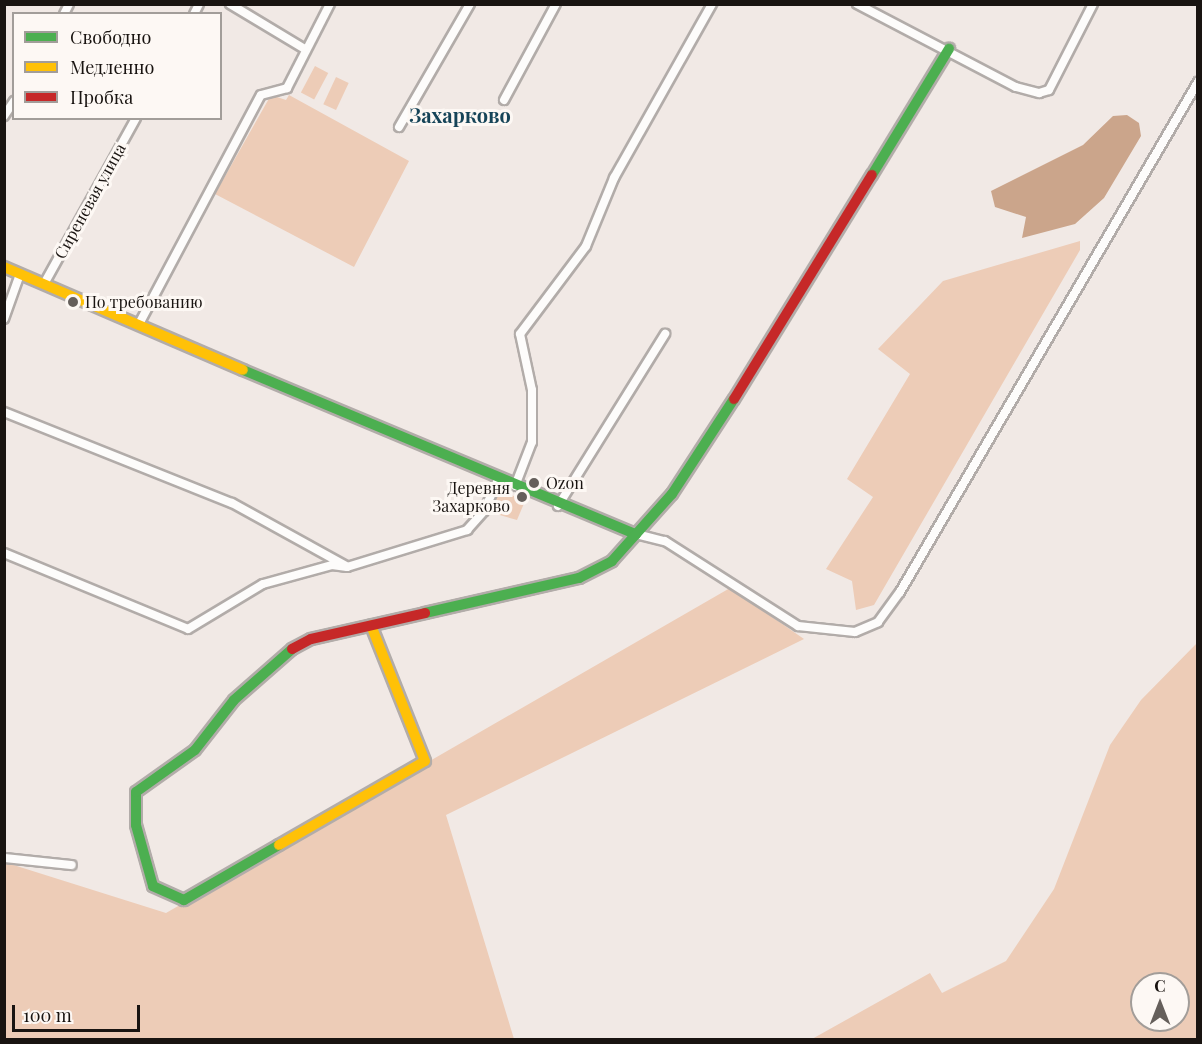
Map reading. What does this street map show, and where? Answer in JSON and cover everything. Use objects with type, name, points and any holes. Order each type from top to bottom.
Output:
[{"type":"street","points":[[230,4],[305,49]]},
{"type":"street","points":[[139,324],[261,95],[287,88],[330,4]]},
{"type":"street","points":[[399,127],[470,4]]},
{"type":"street","points":[[504,100],[556,4]]},
{"type":"street","points":[[515,486],[532,442],[532,390],[520,334],[586,246],[614,178],[712,4]]},
{"type":"street","points":[[857,4],[949,49],[1016,87],[1049,90],[1093,4]]},
{"type":"street","points":[[371,625],[425,761],[184,900],[153,886],[136,825],[136,792],[195,750],[234,700],[299,643],[371,625],[594,574],[636,534],[705,446],[949,49]]},
{"type":"street","points":[[4,267],[498,478],[558,506],[636,534],[665,541],[798,626],[855,632],[878,622],[900,592],[1197,82]]},
{"type":"street","name":"Сиреневая улица","points":[[44,284],[135,120]]},
{"type":"street","points":[[4,319],[21,274]]},
{"type":"street","points":[[558,506],[665,334]]},
{"type":"street","points":[[4,412],[232,503],[347,567]]},
{"type":"street","points":[[4,553],[178,628],[198,626],[263,584],[332,565],[347,567],[467,530],[484,511],[498,478]]},
{"type":"street","points":[[4,858],[72,865]]},
{"type":"shaded area","points":[[315,66],[328,73],[314,100],[301,92]]},
{"type":"shaded area","points":[[336,77],[349,83],[336,110],[323,104]]},
{"type":"shaded area","points":[[271,95],[286,100],[289,95],[409,161],[354,267],[215,194]]},
{"type":"shaded area","points":[[1127,115],[1139,123],[1141,136],[1104,198],[1075,224],[1022,238],[1026,217],[995,207],[991,191],[1083,145],[1113,116]]},
{"type":"shaded area","points":[[1080,241],[1080,250],[874,605],[856,610],[852,581],[826,569],[873,497],[847,479],[910,374],[878,349],[943,281]]},
{"type":"shaded area","points":[[498,489],[525,501],[517,520],[486,511]]},
{"type":"shaded area","points":[[730,588],[804,639],[446,815],[514,1039],[5,1039],[4,862],[166,913]]},
{"type":"shaded area","points":[[1197,643],[1197,1039],[812,1039],[930,973],[942,993],[1006,961],[1054,889],[1110,745],[1141,700]]},
{"type":"traffic: fast","points":[[872,175],[949,49]]},
{"type":"traffic: fast","points":[[243,370],[636,534]]},
{"type":"traffic: fast","points":[[425,613],[579,578],[612,561],[672,494],[734,399]]},
{"type":"traffic: fast","points":[[279,845],[184,900],[153,886],[136,825],[136,792],[195,750],[234,700],[292,649]]},
{"type":"traffic: slow","points":[[4,267],[243,370]]},
{"type":"traffic: slow","points":[[279,845],[425,761],[371,625]]},
{"type":"traffic: jam","points":[[734,399],[872,175]]},
{"type":"traffic: jam","points":[[292,649],[311,639],[425,613]]},
{"type":"place","name":"По требованию","points":[[73,302]]},
{"type":"place","name":"Ozon","points":[[534,483]]},
{"type":"place","name":"Деревня Захарково","points":[[522,497]]},
{"type":"district","name":"Захарково","points":[[460,114]]}]
